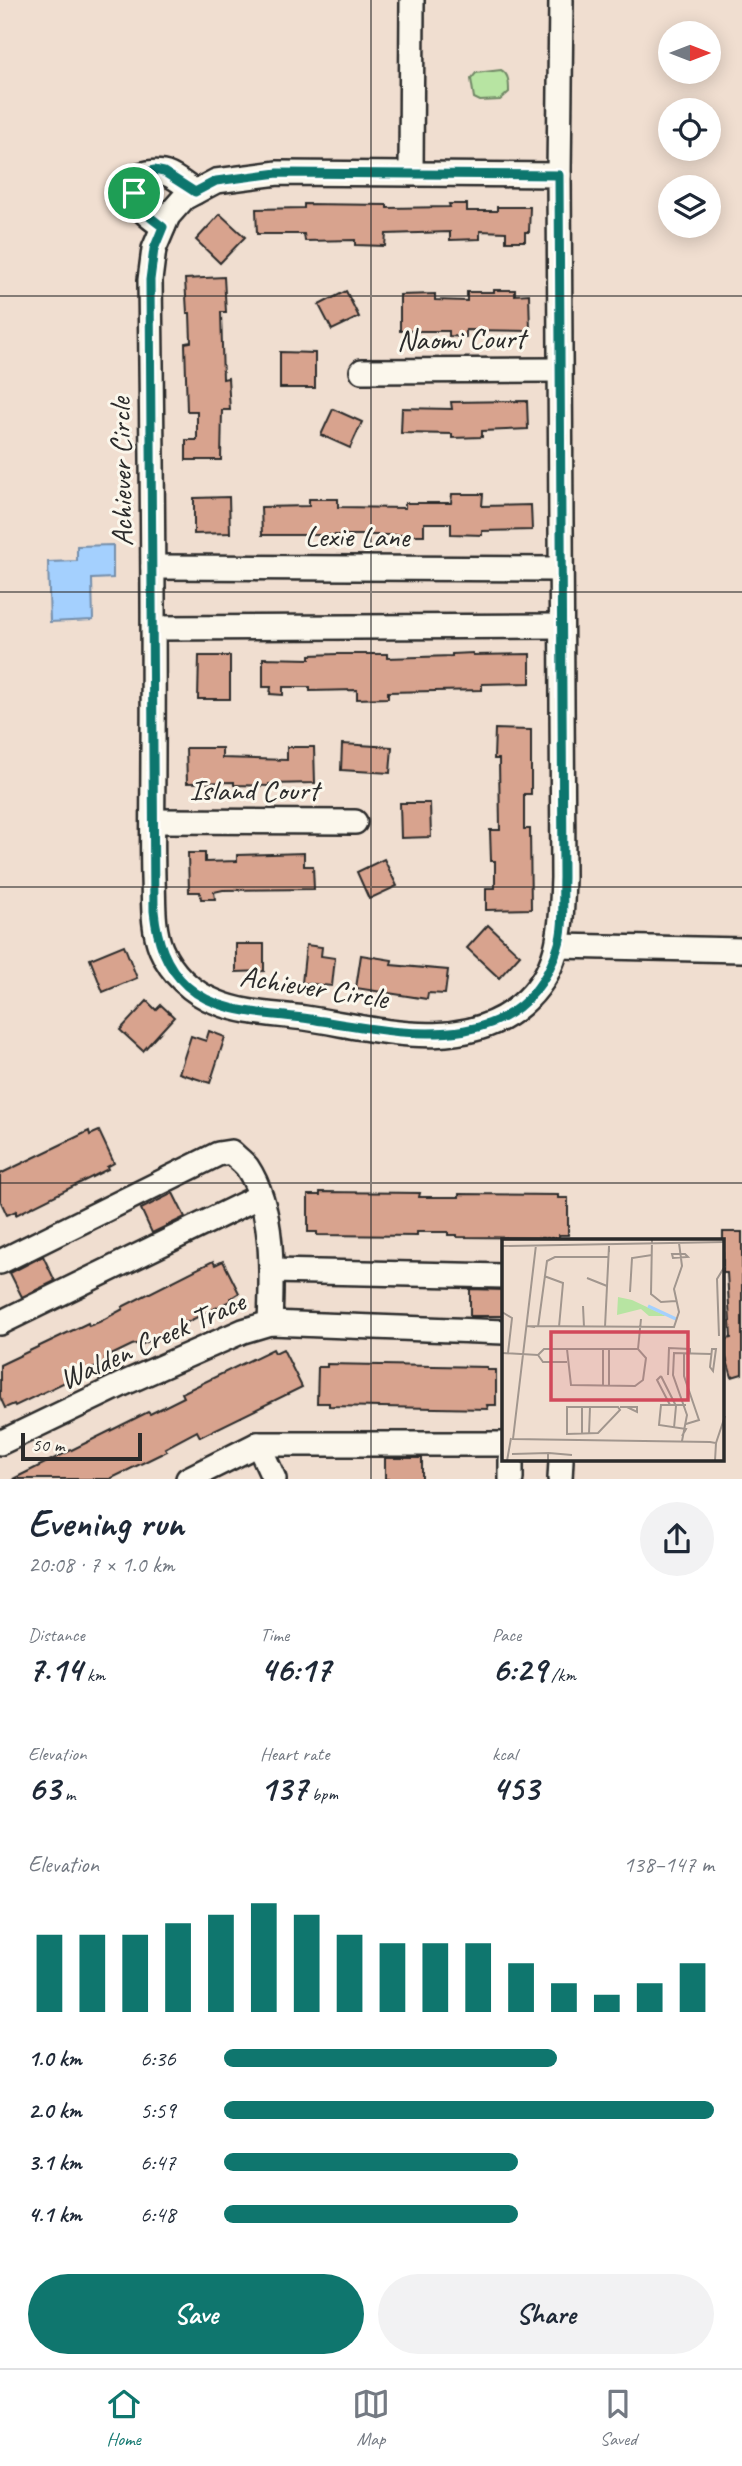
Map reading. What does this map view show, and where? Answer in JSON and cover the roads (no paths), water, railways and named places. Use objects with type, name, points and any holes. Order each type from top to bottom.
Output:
[{"type":"street","points":[[411,173],[412,0]]},
{"type":"street","name":"Achiever Circle","points":[[559,175],[278,173],[216,181],[184,198],[168,216],[163,227],[154,249],[150,280],[154,911],[156,935],[162,952],[188,987],[216,1002],[248,1011],[397,1033],[463,1032],[491,1023],[520,1006],[538,985],[559,946],[563,878],[559,370],[561,0]]},
{"type":"street","points":[[163,227],[143,212],[137,203],[134,193],[140,175],[154,170],[164,172],[195,192]]},
{"type":"street","name":"Naomi Court","points":[[362,371],[559,370]]},
{"type":"street","name":"Lexie Lane","points":[[153,567],[561,569]]},
{"type":"street","points":[[154,628],[561,626]]},
{"type":"street","name":"Island Court","points":[[153,821],[355,822]]},
{"type":"street","points":[[559,946],[742,950]]},
{"type":"street","points":[[0,1262],[218,1154],[231,1152],[246,1166],[260,1196],[272,1258],[270,1322]]},
{"type":"street","points":[[0,1323],[260,1196]]},
{"type":"street","points":[[272,1270],[502,1276]]},
{"type":"street","name":"Walden Creek Trace","points":[[0,1443],[127,1382],[243,1331],[270,1322],[502,1332]]},
{"type":"street","points":[[188,1479],[258,1444],[502,1444]]},
{"type":"street","points":[[258,1444],[274,1479]]},
{"type":"water","points":[[113,545],[113,578],[92,579],[93,620],[50,622],[48,562],[77,561],[77,546]]}]
